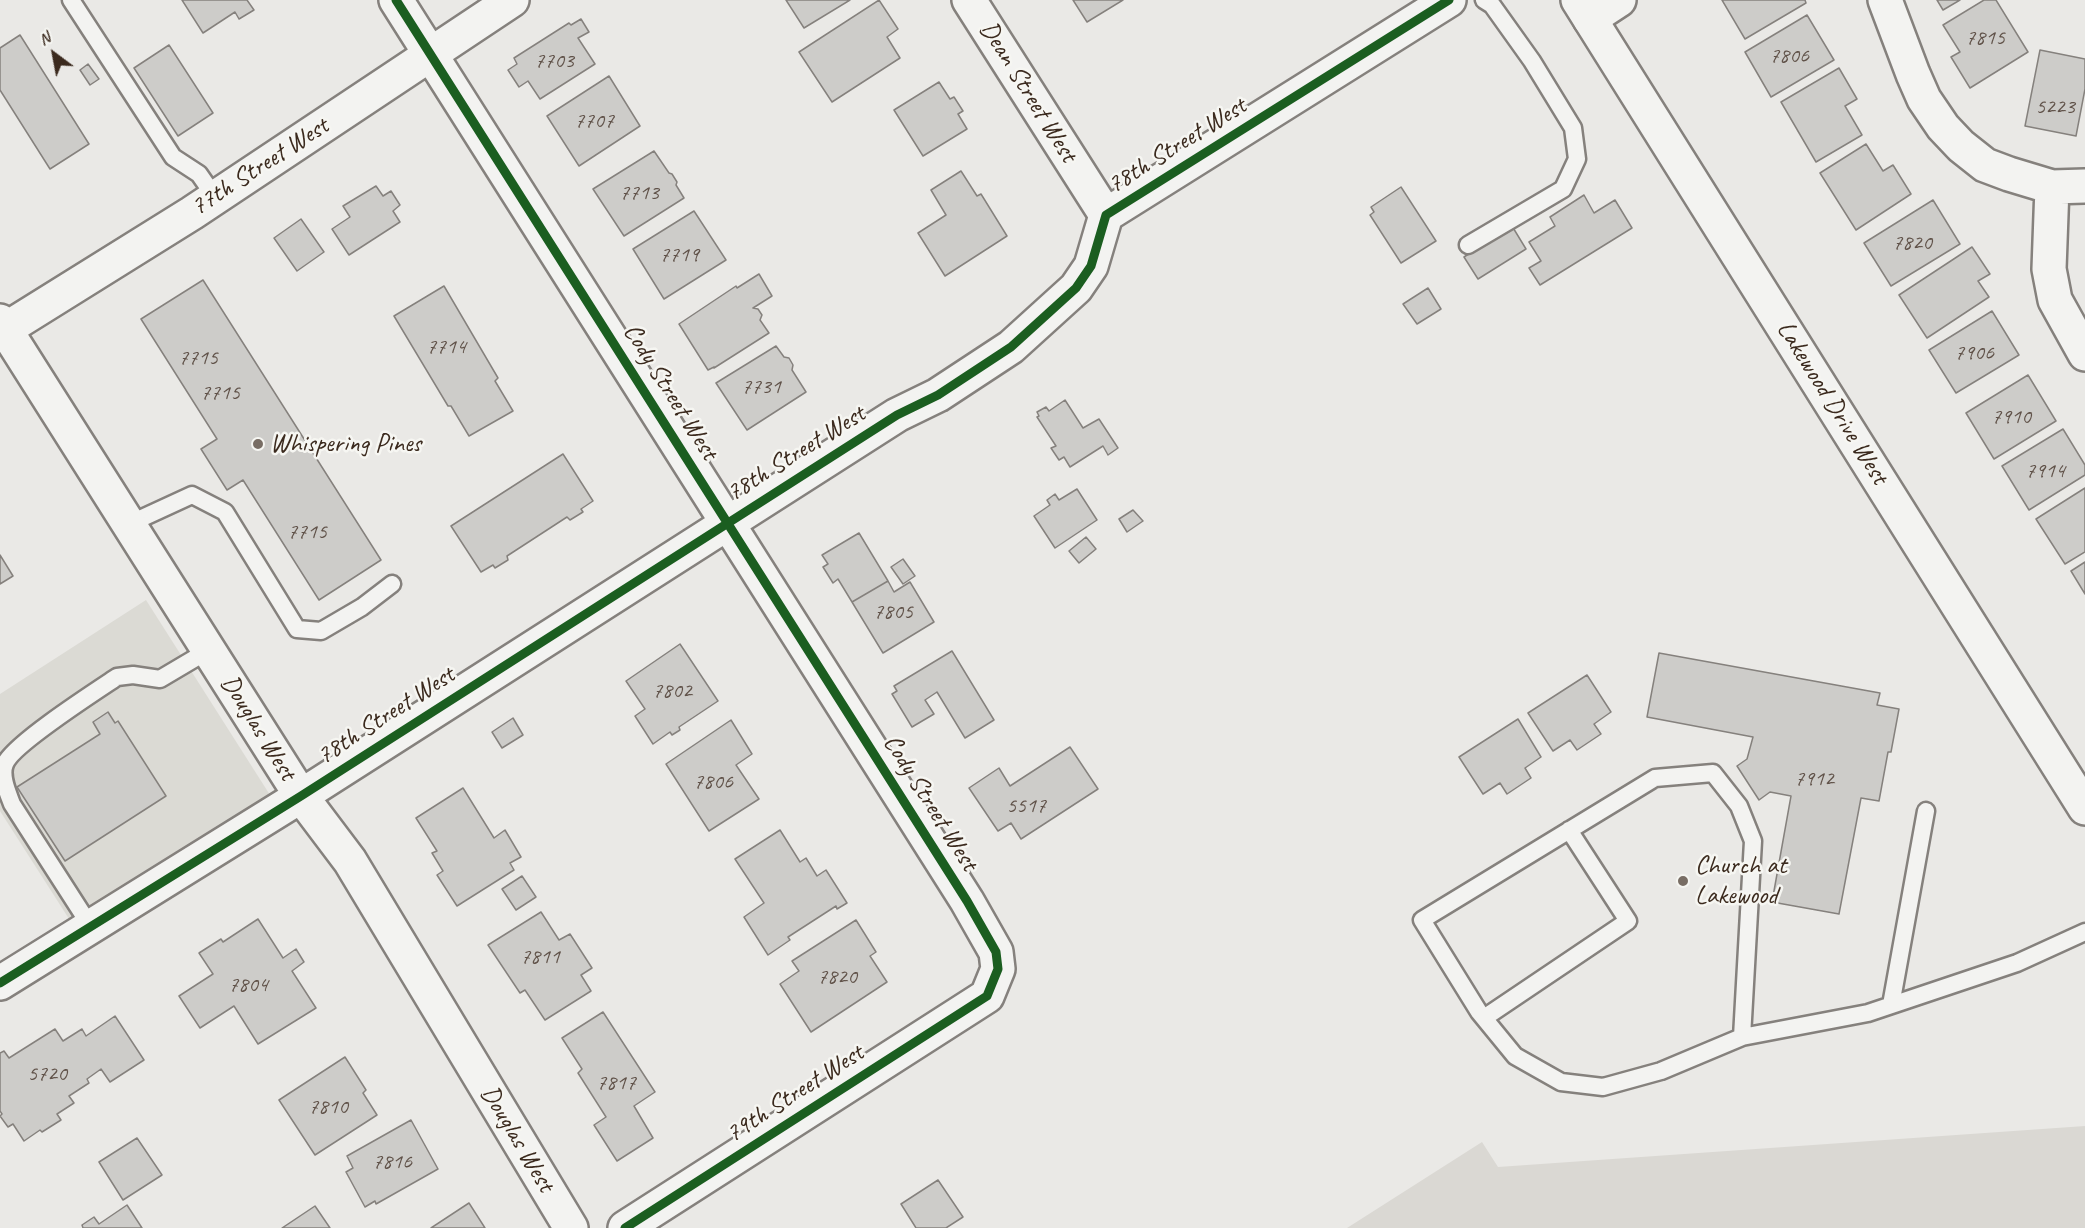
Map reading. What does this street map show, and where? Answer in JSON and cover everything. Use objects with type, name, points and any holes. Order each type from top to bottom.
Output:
[{"type":"street","name":"Cody Street West","points":[[396,0],[968,901],[996,952],[998,969],[987,996]]},
{"type":"street","name":"77th Street West","points":[[3,325],[215,197],[512,0]]},
{"type":"street","name":"Dean Street West","points":[[969,0],[1106,215]]},
{"type":"street","name":"78th Street West","points":[[0,983],[300,796],[897,415],[939,395],[1011,347],[1076,288],[1091,266],[1106,215],[1449,0]]},
{"type":"street","points":[[1584,9],[1619,0]]},
{"type":"street","points":[[1885,0],[1924,99],[1943,127],[1960,146],[1985,165],[2052,187],[2085,186]]},
{"type":"street","name":"Lakewood Drive West","points":[[1584,9],[2085,807]]},
{"type":"street","points":[[2052,187],[2049,269],[2055,300],[2085,354]]},
{"type":"street","name":"Douglas West","points":[[3,325],[300,796],[350,861],[571,1228]]},
{"type":"street","name":"79th Street West","points":[[625,1228],[987,996]]},
{"type":"lane","points":[[72,0],[173,157],[199,174],[215,197]]},
{"type":"lane","points":[[1468,245],[1563,189],[1577,159],[1573,128],[1532,61],[1492,5],[1484,0]]},
{"type":"lane","points":[[129,524],[192,495],[225,512],[297,628],[321,632],[362,607],[392,584]]},
{"type":"lane","points":[[91,927],[12,804],[5,788],[4,765],[17,747],[117,676],[133,675],[160,679],[209,650]]},
{"type":"lane","points":[[1742,1036],[1753,841],[1739,806],[1713,773],[1655,778],[1422,920],[1484,1018],[1515,1056],[1561,1082],[1603,1087],[1661,1071],[1742,1036],[1868,1012],[1891,1005],[2017,963],[2085,932]]},
{"type":"lane","points":[[1891,1005],[1926,811]]},
{"type":"lane","points":[[1484,1018],[1628,921],[1569,830]]},
{"type":"shaded area","points":[[146,600],[270,795],[71,922],[0,811],[0,694]]},
{"type":"shaded area","points":[[2085,1126],[2085,1228],[1347,1228],[1482,1142],[1498,1167]]},
{"type":"building","points":[[182,0],[247,0],[254,10],[239,19],[235,12],[203,33]]},
{"type":"building","points":[[786,0],[850,0],[804,28]]},
{"type":"building","points":[[879,0],[898,29],[887,37],[900,58],[832,102],[799,52]]},
{"type":"building","points":[[1073,0],[1123,0],[1087,22]]},
{"type":"building","points":[[1722,0],[1805,0],[1806,3],[1745,39]]},
{"type":"building","points":[[1937,0],[1960,0],[1943,10]]},
{"type":"building","points":[[1984,0],[1996,0],[2028,52],[1970,88],[1951,57],[1960,52],[1943,25]]},
{"type":"building","points":[[1807,15],[1834,60],[1771,97],[1745,52]]},
{"type":"building","points":[[581,19],[589,32],[578,38],[595,64],[540,99],[528,81],[519,87],[508,70],[517,64],[514,58],[569,23],[571,25]]},
{"type":"building","points":[[20,35],[89,144],[50,169],[0,90],[0,48]]},
{"type":"building","points":[[169,45],[213,113],[178,136],[134,68]]},
{"type":"building","points":[[2040,50],[2085,59],[2085,89],[2076,136],[2025,126]]},
{"type":"building","points":[[88,64],[99,79],[90,85],[80,70]]},
{"type":"building","points":[[1839,68],[1857,99],[1845,106],[1862,135],[1816,162],[1781,102]]},
{"type":"building","points":[[609,76],[640,126],[579,166],[547,116]]},
{"type":"building","points":[[939,82],[950,99],[954,97],[963,111],[958,114],[967,129],[923,156],[894,110]]},
{"type":"building","points":[[1866,144],[1883,171],[1893,165],[1911,194],[1856,230],[1820,173]]},
{"type":"building","points":[[654,151],[672,174],[684,198],[624,236],[593,189]]},
{"type":"building","points":[[961,171],[977,196],[981,194],[1007,236],[945,276],[918,233],[946,215],[931,190]]},
{"type":"building","points":[[376,186],[383,196],[391,191],[400,205],[393,211],[400,222],[349,255],[332,229],[350,217],[343,206]]},
{"type":"building","points":[[1401,187],[1436,241],[1401,263],[1370,215],[1374,212],[1371,207]]},
{"type":"building","points":[[1584,195],[1594,213],[1615,200],[1632,228],[1540,285],[1529,268],[1541,261],[1529,242],[1555,226],[1550,217]]},
{"type":"building","points":[[1933,200],[1960,244],[1891,286],[1864,243]]},
{"type":"building","points":[[694,211],[726,260],[664,299],[633,249]]},
{"type":"building","points":[[301,219],[324,252],[297,271],[274,238]]},
{"type":"building","points":[[1512,226],[1526,249],[1478,279],[1464,257]]},
{"type":"building","points":[[1972,247],[1990,274],[1978,281],[1989,297],[1927,338],[1899,295]]},
{"type":"building","points":[[759,274],[772,296],[753,308],[758,309],[762,315],[760,320],[769,333],[708,370],[679,324],[736,286],[737,288]]},
{"type":"building","name":"Whispering Pines","points":[[203,280],[381,560],[319,600],[243,480],[227,490],[201,449],[217,439],[141,319]]},
{"type":"building","points":[[444,286],[498,378],[495,381],[513,411],[469,436],[451,406],[448,406],[394,316]]},
{"type":"building","points":[[1428,288],[1441,309],[1417,324],[1403,304]]},
{"type":"building","points":[[1992,311],[2019,355],[1956,393],[1929,350]]},
{"type":"building","points":[[776,346],[784,357],[789,358],[793,365],[792,370],[806,392],[747,430],[716,383]]},
{"type":"building","points":[[2028,375],[2056,421],[1994,459],[1966,413]]},
{"type":"building","points":[[1065,400],[1083,428],[1099,419],[1118,448],[1108,455],[1103,446],[1070,467],[1064,457],[1059,460],[1051,448],[1056,446],[1037,417],[1039,416],[1037,412],[1046,407],[1049,411]]},
{"type":"building","points":[[2063,429],[2085,465],[2085,475],[2029,510],[2002,466]]},
{"type":"building","points":[[563,454],[593,501],[581,509],[583,512],[570,520],[567,517],[507,556],[508,560],[495,568],[493,565],[481,572],[451,526]]},
{"type":"building","points":[[2085,488],[2085,552],[2065,564],[2036,519]]},
{"type":"building","points":[[1077,489],[1097,520],[1055,548],[1034,516],[1050,505],[1047,500],[1055,494],[1059,500]]},
{"type":"building","points":[[1133,510],[1143,521],[1127,532],[1119,519]]},
{"type":"building","points":[[859,533],[888,581],[852,602],[838,579],[833,583],[823,567],[828,564],[822,555]]},
{"type":"building","points":[[1086,537],[1096,549],[1079,563],[1069,551]]},
{"type":"building","points":[[0,555],[13,576],[0,584]]},
{"type":"building","points":[[903,559],[915,576],[903,584],[891,567]]},
{"type":"building","points":[[2085,562],[2085,594],[2071,571]]},
{"type":"building","points":[[888,581],[894,592],[910,582],[934,622],[883,653],[852,602]]},
{"type":"building","points":[[680,644],[718,701],[679,727],[680,730],[672,735],[670,732],[653,744],[635,716],[645,709],[626,681]]},
{"type":"building","points":[[952,651],[994,720],[965,738],[937,692],[925,700],[934,714],[912,727],[892,694],[897,691],[894,686]]},
{"type":"building","points":[[1659,653],[1880,693],[1877,705],[1899,709],[1879,801],[1861,798],[1839,914],[1772,902],[1791,796],[1770,792],[1759,800],[1737,766],[1747,759],[1753,737],[1647,717]]},
{"type":"building","points":[[1587,675],[1611,712],[1594,724],[1601,734],[1577,750],[1570,740],[1553,751],[1528,713]]},
{"type":"building","points":[[108,712],[115,723],[118,721],[166,796],[65,861],[17,787],[100,734],[93,722]]},
{"type":"building","points":[[513,718],[523,735],[502,748],[492,732]]},
{"type":"building","points":[[1518,719],[1541,757],[1525,768],[1531,778],[1507,794],[1500,783],[1483,794],[1459,757]]},
{"type":"building","points":[[731,720],[752,754],[736,765],[759,799],[709,831],[666,764]]},
{"type":"building","points":[[1070,747],[1098,789],[1021,839],[1011,823],[998,831],[969,788],[999,768],[1010,786]]},
{"type":"building","points":[[463,788],[494,838],[505,830],[521,857],[510,863],[514,870],[457,906],[437,875],[443,871],[432,853],[437,851],[416,818]]},
{"type":"building","points":[[780,830],[800,862],[806,858],[817,876],[826,870],[847,903],[837,909],[836,906],[788,937],[790,940],[768,955],[744,917],[764,903],[735,859]]},
{"type":"building","points":[[522,876],[536,897],[516,910],[502,889]]},
{"type":"building","points":[[541,912],[559,940],[570,934],[592,968],[581,975],[591,991],[545,1020],[525,990],[520,993],[488,945]]},
{"type":"building","points":[[258,919],[283,958],[296,949],[304,962],[292,971],[316,1008],[258,1044],[234,1006],[200,1028],[179,996],[213,974],[199,953],[221,939],[223,942]]},
{"type":"building","points":[[856,920],[876,952],[870,956],[887,982],[811,1032],[780,984],[799,971],[792,961]]},
{"type":"building","points":[[603,1012],[655,1092],[634,1106],[653,1138],[617,1161],[594,1125],[606,1117],[578,1073],[582,1069],[562,1038]]},
{"type":"building","points":[[115,1016],[144,1060],[110,1082],[101,1069],[87,1079],[89,1083],[69,1096],[74,1103],[57,1114],[61,1120],[24,1141],[13,1124],[8,1127],[0,1116],[2,1114],[0,1111],[0,1053],[4,1051],[9,1058],[55,1029],[63,1041],[82,1029],[86,1036]]},
{"type":"building","points":[[345,1057],[366,1090],[363,1093],[377,1115],[315,1155],[279,1100]]},
{"type":"building","points":[[411,1120],[438,1169],[376,1204],[375,1201],[365,1207],[346,1172],[353,1168],[347,1156]]},
{"type":"building","points":[[137,1138],[162,1175],[123,1200],[99,1162]]},
{"type":"building","points":[[938,1180],[963,1217],[946,1228],[916,1228],[901,1204]]},
{"type":"building","points":[[469,1203],[485,1228],[431,1228]]},
{"type":"building","points":[[127,1205],[142,1228],[83,1228],[82,1225],[94,1217],[99,1224]]},
{"type":"building","points":[[315,1206],[330,1228],[282,1228]]},
{"type":"cycle path","points":[[396,0],[967,901],[996,952],[998,969],[987,996],[625,1228]]},
{"type":"cycle path","points":[[0,983],[301,796],[897,415],[938,395],[1011,347],[1076,288],[1091,266],[1106,215],[1449,0]]},
{"type":"place","name":"Whispering Pines","points":[[258,444]]},
{"type":"place","name":"Church at Lakewood","points":[[1683,881]]}]
